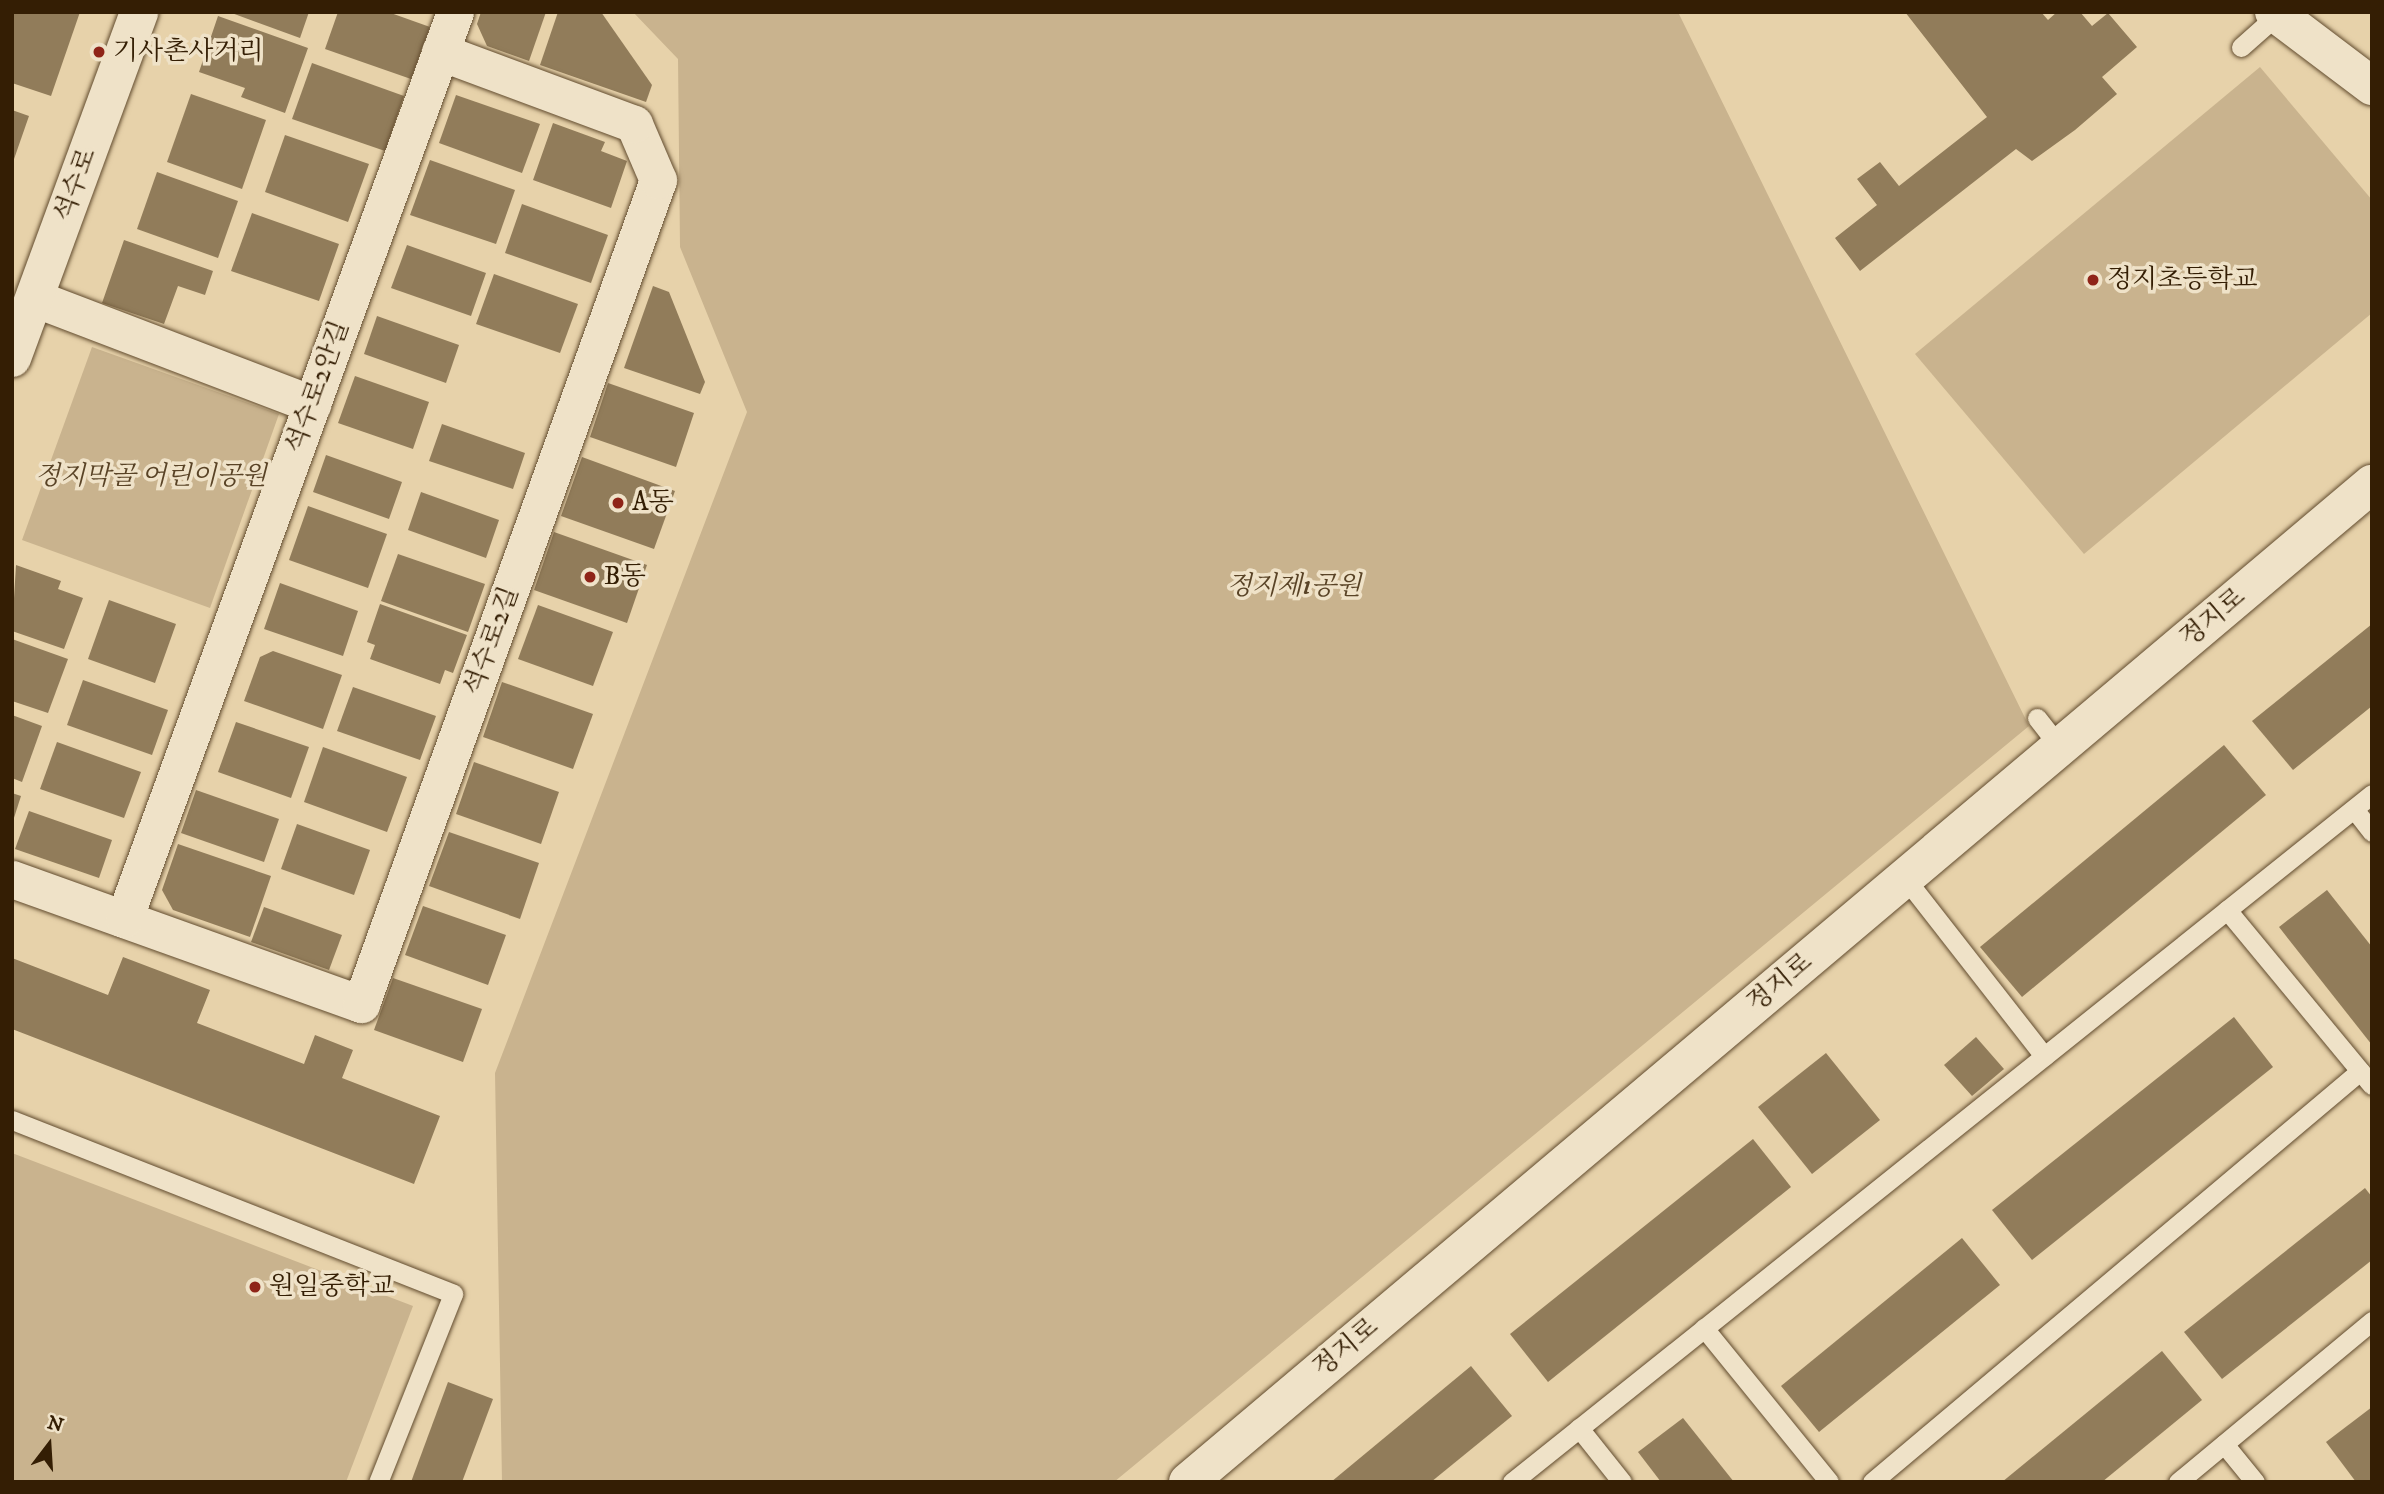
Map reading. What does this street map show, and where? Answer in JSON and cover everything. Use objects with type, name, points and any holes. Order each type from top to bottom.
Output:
[{"type":"street","name":"석수로","points":[[12,358],[139,12]]},
{"type":"street","name":"석수로2안길","points":[[124,919],[455,12]]},
{"type":"street","points":[[2275,13],[2372,86]]},
{"type":"street","name":"석수로2길","points":[[12,879],[361,1004],[658,180],[634,124],[440,52]]},
{"type":"street","points":[[34,298],[312,404]]},
{"type":"street","name":"정지로","points":[[1188,1482],[1905,878],[2049,732],[2372,484]]},
{"type":"lane","points":[[2241,47],[2275,13]]},
{"type":"lane","points":[[1512,1482],[2372,794]]},
{"type":"lane","points":[[2354,808],[2372,832]]},
{"type":"lane","points":[[1905,878],[2045,1056]]},
{"type":"lane","points":[[1872,1482],[2366,1078],[2227,910]]},
{"type":"lane","points":[[12,1120],[453,1294],[378,1482]]},
{"type":"lane","points":[[2178,1482],[2372,1321]]},
{"type":"lane","points":[[1704,1328],[1829,1482]]},
{"type":"lane","points":[[1579,1428],[1622,1482]]},
{"type":"lane","points":[[2224,1444],[2255,1482]]},
{"type":"green space","name":"정지제1공원","points":[[633,12],[1678,12],[2029,726],[1114,1482],[502,1482],[495,1073],[747,412],[680,247],[678,59]]},
{"type":"green space","points":[[2260,67],[2372,200],[2372,313],[2084,554],[1915,354]]},
{"type":"green space","name":"정지막골 어린이공원","points":[[92,347],[279,414],[210,608],[22,540]]},
{"type":"green space","points":[[12,1153],[413,1306],[346,1482],[12,1482]]},
{"type":"building","points":[[12,12],[80,12],[51,96],[12,83]]},
{"type":"building","points":[[229,12],[309,12],[300,38]]},
{"type":"building","points":[[338,12],[388,12],[430,27],[411,79],[325,49]]},
{"type":"building","points":[[481,12],[546,12],[529,61],[487,46],[477,24]]},
{"type":"building","points":[[558,12],[601,12],[652,85],[646,102],[540,65]]},
{"type":"building","points":[[1905,12],[2041,12],[2048,20],[2057,12],[2080,12],[2092,26],[2108,13],[2137,47],[2102,77],[2117,94],[2075,130],[2032,161],[2016,149],[1860,271],[1835,238],[1877,205],[1857,179],[1880,162],[1899,186],[1987,117]]},
{"type":"building","points":[[218,16],[308,48],[285,113],[241,97],[245,88],[199,72]]},
{"type":"building","points":[[312,63],[404,96],[385,151],[292,119]]},
{"type":"building","points":[[191,94],[266,120],[242,189],[167,162]]},
{"type":"building","points":[[456,95],[540,124],[522,173],[439,143]]},
{"type":"building","points":[[12,110],[29,116],[13,162],[12,162]]},
{"type":"building","points":[[553,123],[605,142],[601,151],[627,161],[611,208],[533,180]]},
{"type":"building","points":[[285,135],[369,164],[348,222],[265,192]]},
{"type":"building","points":[[430,160],[515,190],[496,244],[410,215]]},
{"type":"building","points":[[157,172],[238,201],[218,258],[137,229]]},
{"type":"building","points":[[522,204],[608,235],[591,283],[505,253]]},
{"type":"building","points":[[252,213],[339,244],[319,301],[231,271]]},
{"type":"building","points":[[124,240],[213,271],[205,295],[178,286],[164,324],[102,303]]},
{"type":"building","points":[[407,245],[486,273],[471,316],[391,288]]},
{"type":"building","points":[[494,274],[578,304],[560,353],[476,324]]},
{"type":"building","points":[[653,286],[669,292],[705,382],[700,394],[624,368]]},
{"type":"building","points":[[377,316],[459,345],[446,383],[364,354]]},
{"type":"building","points":[[355,376],[429,402],[413,449],[338,423]]},
{"type":"building","points":[[608,383],[694,413],[676,467],[590,437]]},
{"type":"building","points":[[442,424],[525,453],[513,489],[429,461]]},
{"type":"building","points":[[326,455],[402,482],[389,519],[313,492]]},
{"type":"building","name":"A동","points":[[582,457],[675,491],[654,549],[561,516]]},
{"type":"building","points":[[421,492],[499,520],[486,558],[408,530]]},
{"type":"building","points":[[308,506],[387,534],[368,588],[289,560]]},
{"type":"building","name":"B동","points":[[554,532],[647,565],[627,623],[534,590]]},
{"type":"building","points":[[398,554],[485,584],[468,632],[381,601]]},
{"type":"building","points":[[16,565],[61,581],[58,589],[83,598],[64,649],[12,631]]},
{"type":"building","points":[[280,583],[358,611],[343,656],[264,629]]},
{"type":"building","points":[[109,600],[176,624],[155,683],[88,659]]},
{"type":"building","points":[[380,604],[467,635],[453,673],[445,670],[440,684],[370,659],[375,645],[367,642]]},
{"type":"building","points":[[538,605],[613,632],[593,686],[518,659]]},
{"type":"building","points":[[2372,624],[2372,706],[2293,770],[2252,721]]},
{"type":"building","points":[[12,639],[68,659],[48,713],[12,701]]},
{"type":"building","points":[[273,651],[342,675],[323,729],[244,701],[260,657]]},
{"type":"building","points":[[83,680],[168,710],[152,755],[67,725]]},
{"type":"building","points":[[502,682],[593,714],[573,769],[483,737]]},
{"type":"building","points":[[353,687],[436,716],[420,760],[337,731]]},
{"type":"building","points":[[12,715],[42,726],[22,782],[12,778]]},
{"type":"building","points":[[236,722],[309,747],[291,798],[218,772]]},
{"type":"building","points":[[57,742],[141,772],[124,818],[40,789]]},
{"type":"building","points":[[2224,745],[2266,795],[2022,997],[1980,947]]},
{"type":"building","points":[[323,747],[407,777],[387,832],[304,802]]},
{"type":"building","points":[[474,762],[559,792],[541,844],[456,814]]},
{"type":"building","points":[[196,790],[279,819],[264,862],[181,833]]},
{"type":"building","points":[[12,793],[21,796],[13,821],[12,821]]},
{"type":"building","points":[[29,811],[112,840],[99,878],[15,849]]},
{"type":"building","points":[[297,824],[370,850],[354,895],[281,869]]},
{"type":"building","points":[[449,832],[539,863],[520,919],[429,886]]},
{"type":"building","points":[[178,844],[271,876],[250,937],[173,910],[162,890]]},
{"type":"building","points":[[2327,890],[2372,947],[2372,1045],[2279,927]]},
{"type":"building","points":[[423,906],[506,935],[488,985],[405,955]]},
{"type":"building","points":[[264,907],[342,935],[329,970],[251,942]]},
{"type":"building","points":[[123,957],[210,990],[197,1023],[304,1064],[315,1035],[353,1050],[342,1078],[440,1116],[414,1184],[12,1029],[12,958],[108,995]]},
{"type":"building","points":[[393,978],[482,1009],[463,1062],[374,1030]]},
{"type":"building","points":[[2234,1017],[2273,1067],[2032,1260],[1992,1210]]},
{"type":"building","points":[[1976,1037],[2004,1069],[1972,1096],[1944,1065]]},
{"type":"building","points":[[1826,1053],[1880,1120],[1812,1174],[1758,1107]]},
{"type":"building","points":[[1753,1139],[1791,1187],[1548,1382],[1510,1334]]},
{"type":"building","points":[[2365,1188],[2372,1197],[2372,1260],[2222,1379],[2184,1332]]},
{"type":"building","points":[[1962,1238],[2000,1285],[1819,1432],[1781,1386]]},
{"type":"building","points":[[2162,1351],[2202,1400],[2102,1482],[2002,1482]]},
{"type":"building","points":[[1471,1366],[1512,1416],[1431,1482],[1331,1482]]},
{"type":"building","points":[[448,1382],[493,1399],[462,1482],[411,1482]]},
{"type":"building","points":[[2372,1407],[2372,1482],[2356,1482],[2326,1442]]},
{"type":"building","points":[[1683,1418],[1734,1482],[1661,1482],[1638,1452]]},
{"type":"place","name":"기사촌사거리","points":[[99,52]]},
{"type":"place","name":"정지초등학교","points":[[2093,280]]},
{"type":"place","name":"A동","points":[[618,503]]},
{"type":"place","name":"B동","points":[[590,577]]},
{"type":"place","name":"원일중학교","points":[[255,1287]]}]
